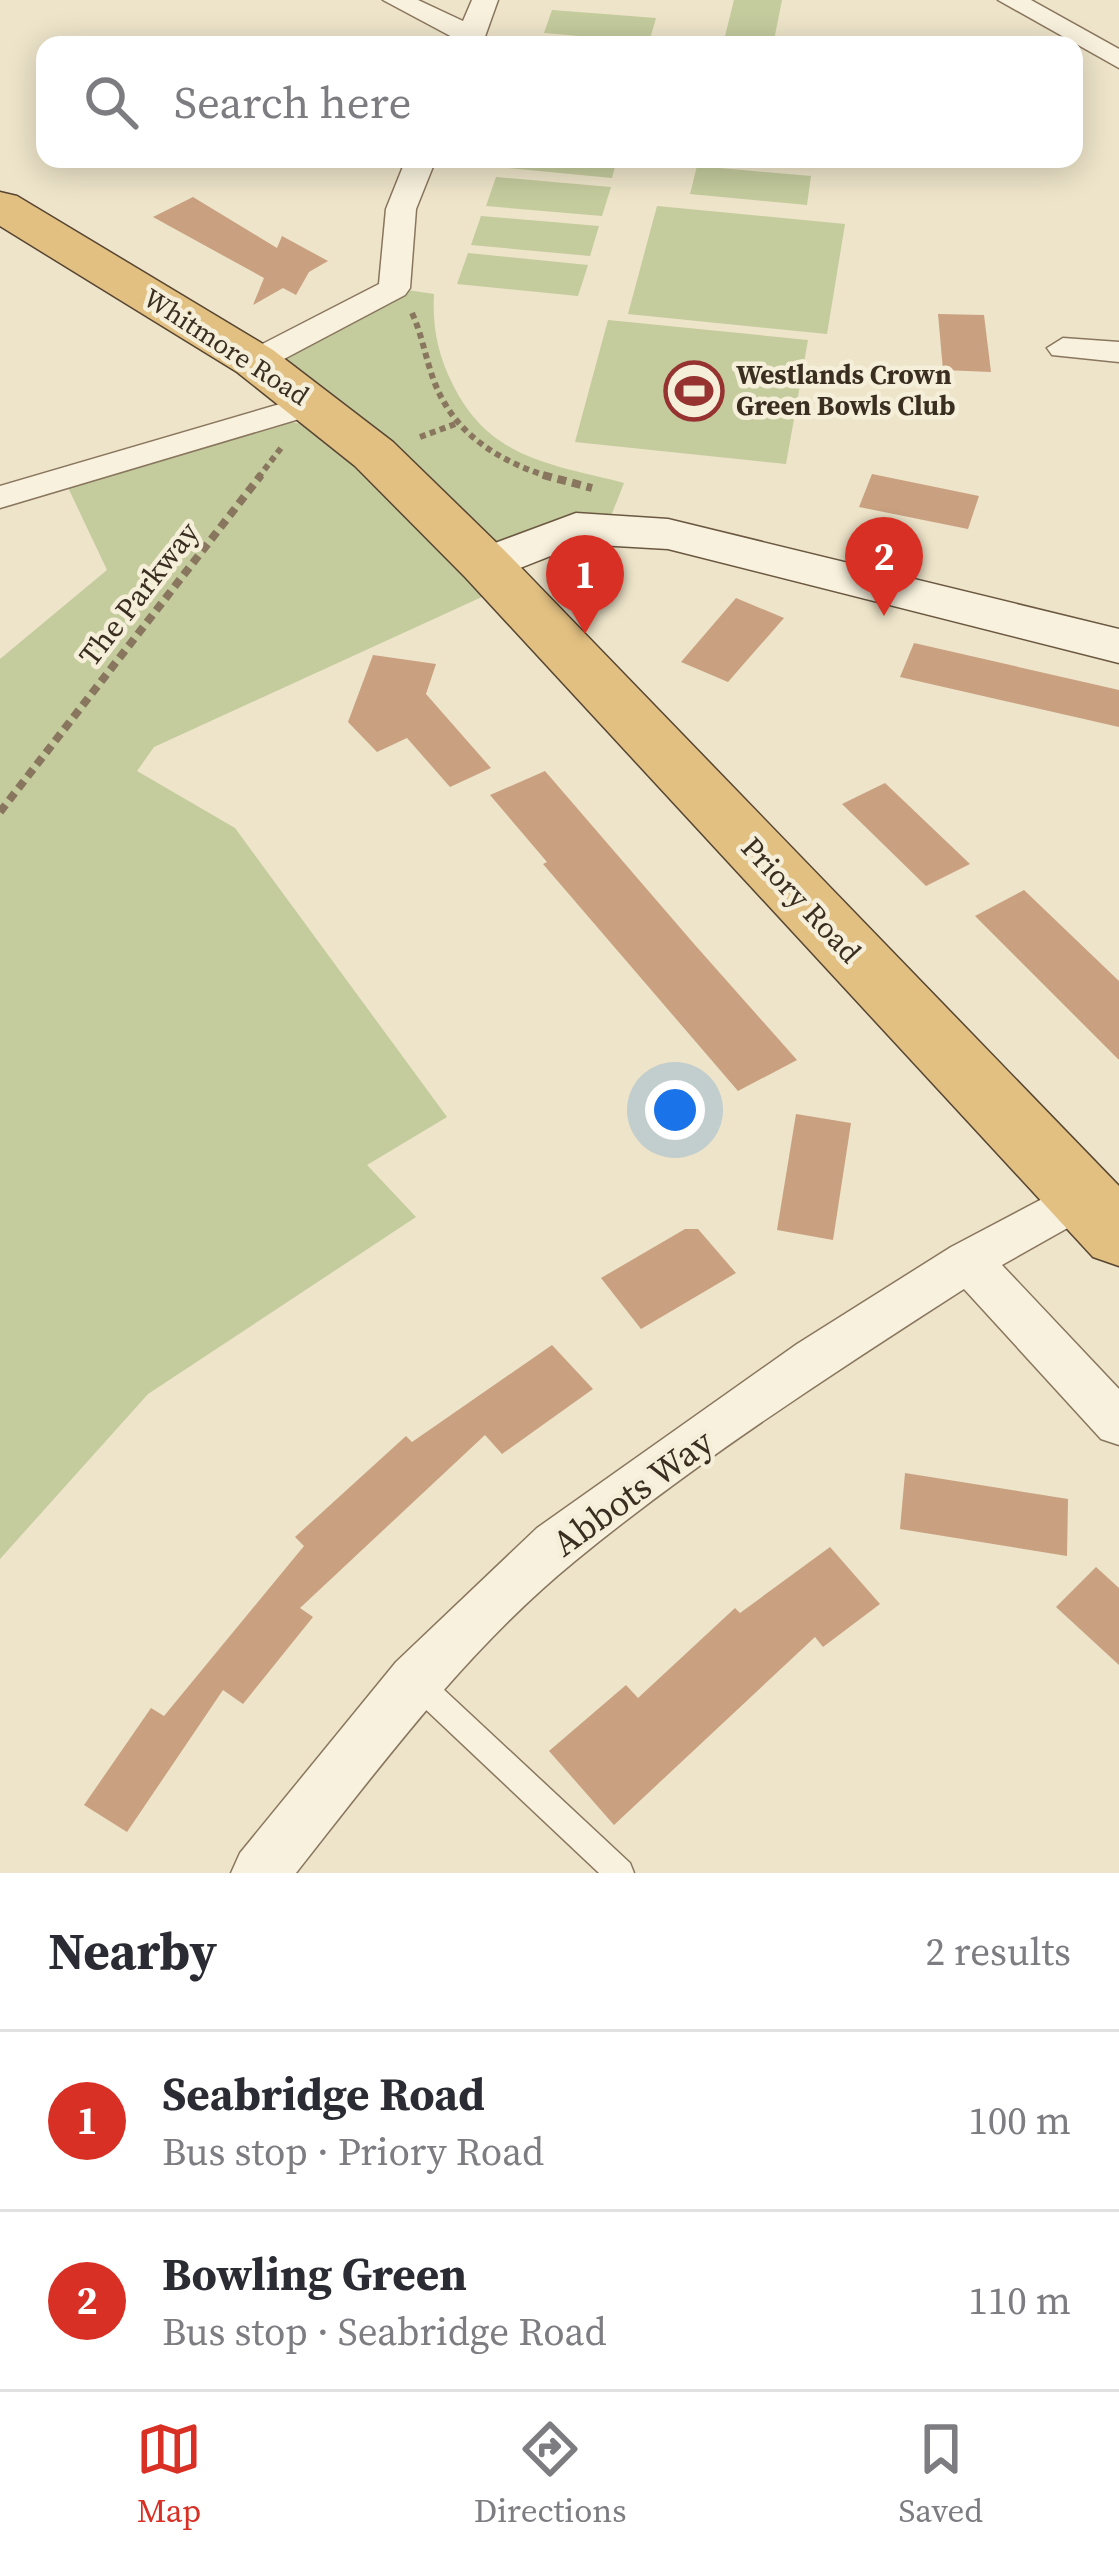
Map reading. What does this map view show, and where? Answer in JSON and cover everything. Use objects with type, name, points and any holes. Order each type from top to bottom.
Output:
[{"type":"highway","name":"Whitmore Road","points":[[0,206],[255,361],[314,404],[374,454],[485,564]]},
{"type":"highway","name":"Priory Road","points":[[485,564],[1099,1216]]},
{"type":"main road","points":[[485,564],[576,527],[668,534],[1119,646]]},
{"type":"street","points":[[396,0],[463,36]]},
{"type":"street","points":[[472,36],[485,0]]},
{"type":"street","points":[[1011,0],[1076,36]]},
{"type":"street","points":[[1083,40],[1119,60]]},
{"type":"street","points":[[255,361],[350,315],[394,287],[400,209],[417,168]]},
{"type":"street","points":[[1064,348],[1119,352]]},
{"type":"street","points":[[0,497],[314,404]]},
{"type":"street","name":"Abbots Way","points":[[260,1873],[416,1682],[555,1545],[814,1359],[968,1261],[1099,1216]]},
{"type":"street","points":[[968,1261],[1119,1423]]},
{"type":"lane","points":[[416,1682],[620,1873]]},
{"type":"path","points":[[394,287],[416,319],[437,388],[472,442],[529,473],[596,489]]},
{"type":"path","name":"The Parkway","points":[[0,812],[314,404]]},
{"type":"green space","points":[[734,0],[782,0],[775,36],[725,36]]},
{"type":"green space","points":[[552,10],[656,18],[651,36],[544,33]]},
{"type":"green space","points":[[508,168],[615,168],[612,178]]},
{"type":"green space","points":[[696,168],[811,176],[807,205],[690,194]]},
{"type":"green space","points":[[496,177],[611,187],[602,216],[486,206]]},
{"type":"green space","name":"Westlands Crown Green Bowls Club","points":[[657,206],[845,224],[827,334],[628,314]]},
{"type":"green space","points":[[481,216],[599,226],[590,256],[471,245]]},
{"type":"green space","points":[[468,253],[588,265],[578,296],[457,284]]},
{"type":"green space","points":[[394,288],[434,294],[443,363],[468,410],[485,429],[525,455],[624,483],[611,516],[485,564],[255,361]]},
{"type":"green space","name":"Westlands Crown Green Bowls Club","points":[[608,320],[808,340],[786,464],[575,442]]},
{"type":"green space","points":[[279,420],[314,426],[484,596],[154,747],[137,771],[235,828],[447,1117],[367,1165],[416,1217],[148,1394],[0,1559],[0,659],[107,570],[64,479]]},
{"type":"building","points":[[193,197],[277,248],[282,236],[328,261],[309,272],[296,295],[283,288],[253,305],[264,278],[153,217]]},
{"type":"building","points":[[938,314],[984,315],[991,372],[943,370]]},
{"type":"building","points":[[872,474],[979,496],[968,529],[859,507]]},
{"type":"building","points":[[736,598],[784,618],[728,682],[681,662]]},
{"type":"building","points":[[914,643],[1119,690],[1119,727],[900,677]]},
{"type":"building","points":[[373,655],[436,664],[426,694],[491,768],[450,787],[407,738],[377,752],[348,722]]},
{"type":"building","points":[[545,771],[797,1060],[738,1091],[543,864],[547,862],[490,795]]},
{"type":"building","points":[[885,783],[970,864],[926,886],[842,804]]},
{"type":"building","points":[[1024,890],[1119,981],[1119,1060],[975,916]]},
{"type":"building","points":[[796,1114],[851,1123],[833,1240],[777,1230]]},
{"type":"building","points":[[685,1229],[698,1229],[736,1273],[641,1329],[601,1278]]},
{"type":"building","points":[[552,1345],[593,1389],[502,1454],[485,1435],[300,1608],[313,1617],[243,1704],[223,1690],[127,1832],[84,1805],[151,1708],[164,1716],[304,1546],[295,1537],[406,1436],[412,1442]]},
{"type":"building","points":[[905,1473],[1068,1499],[1067,1556],[900,1529]]},
{"type":"building","points":[[830,1547],[880,1604],[823,1647],[815,1637],[614,1825],[549,1751],[626,1685],[638,1698],[735,1608],[740,1613]]},
{"type":"building","points":[[1096,1567],[1119,1588],[1119,1665],[1056,1607]]},
{"type":"place","name":"Westlands Crown Green Bowls Club","points":[[694,391]]},
{"type":"place","name":"Bowling Green","points":[[884,616]]},
{"type":"place","name":"Seabridge Road","points":[[585,634]]}]
